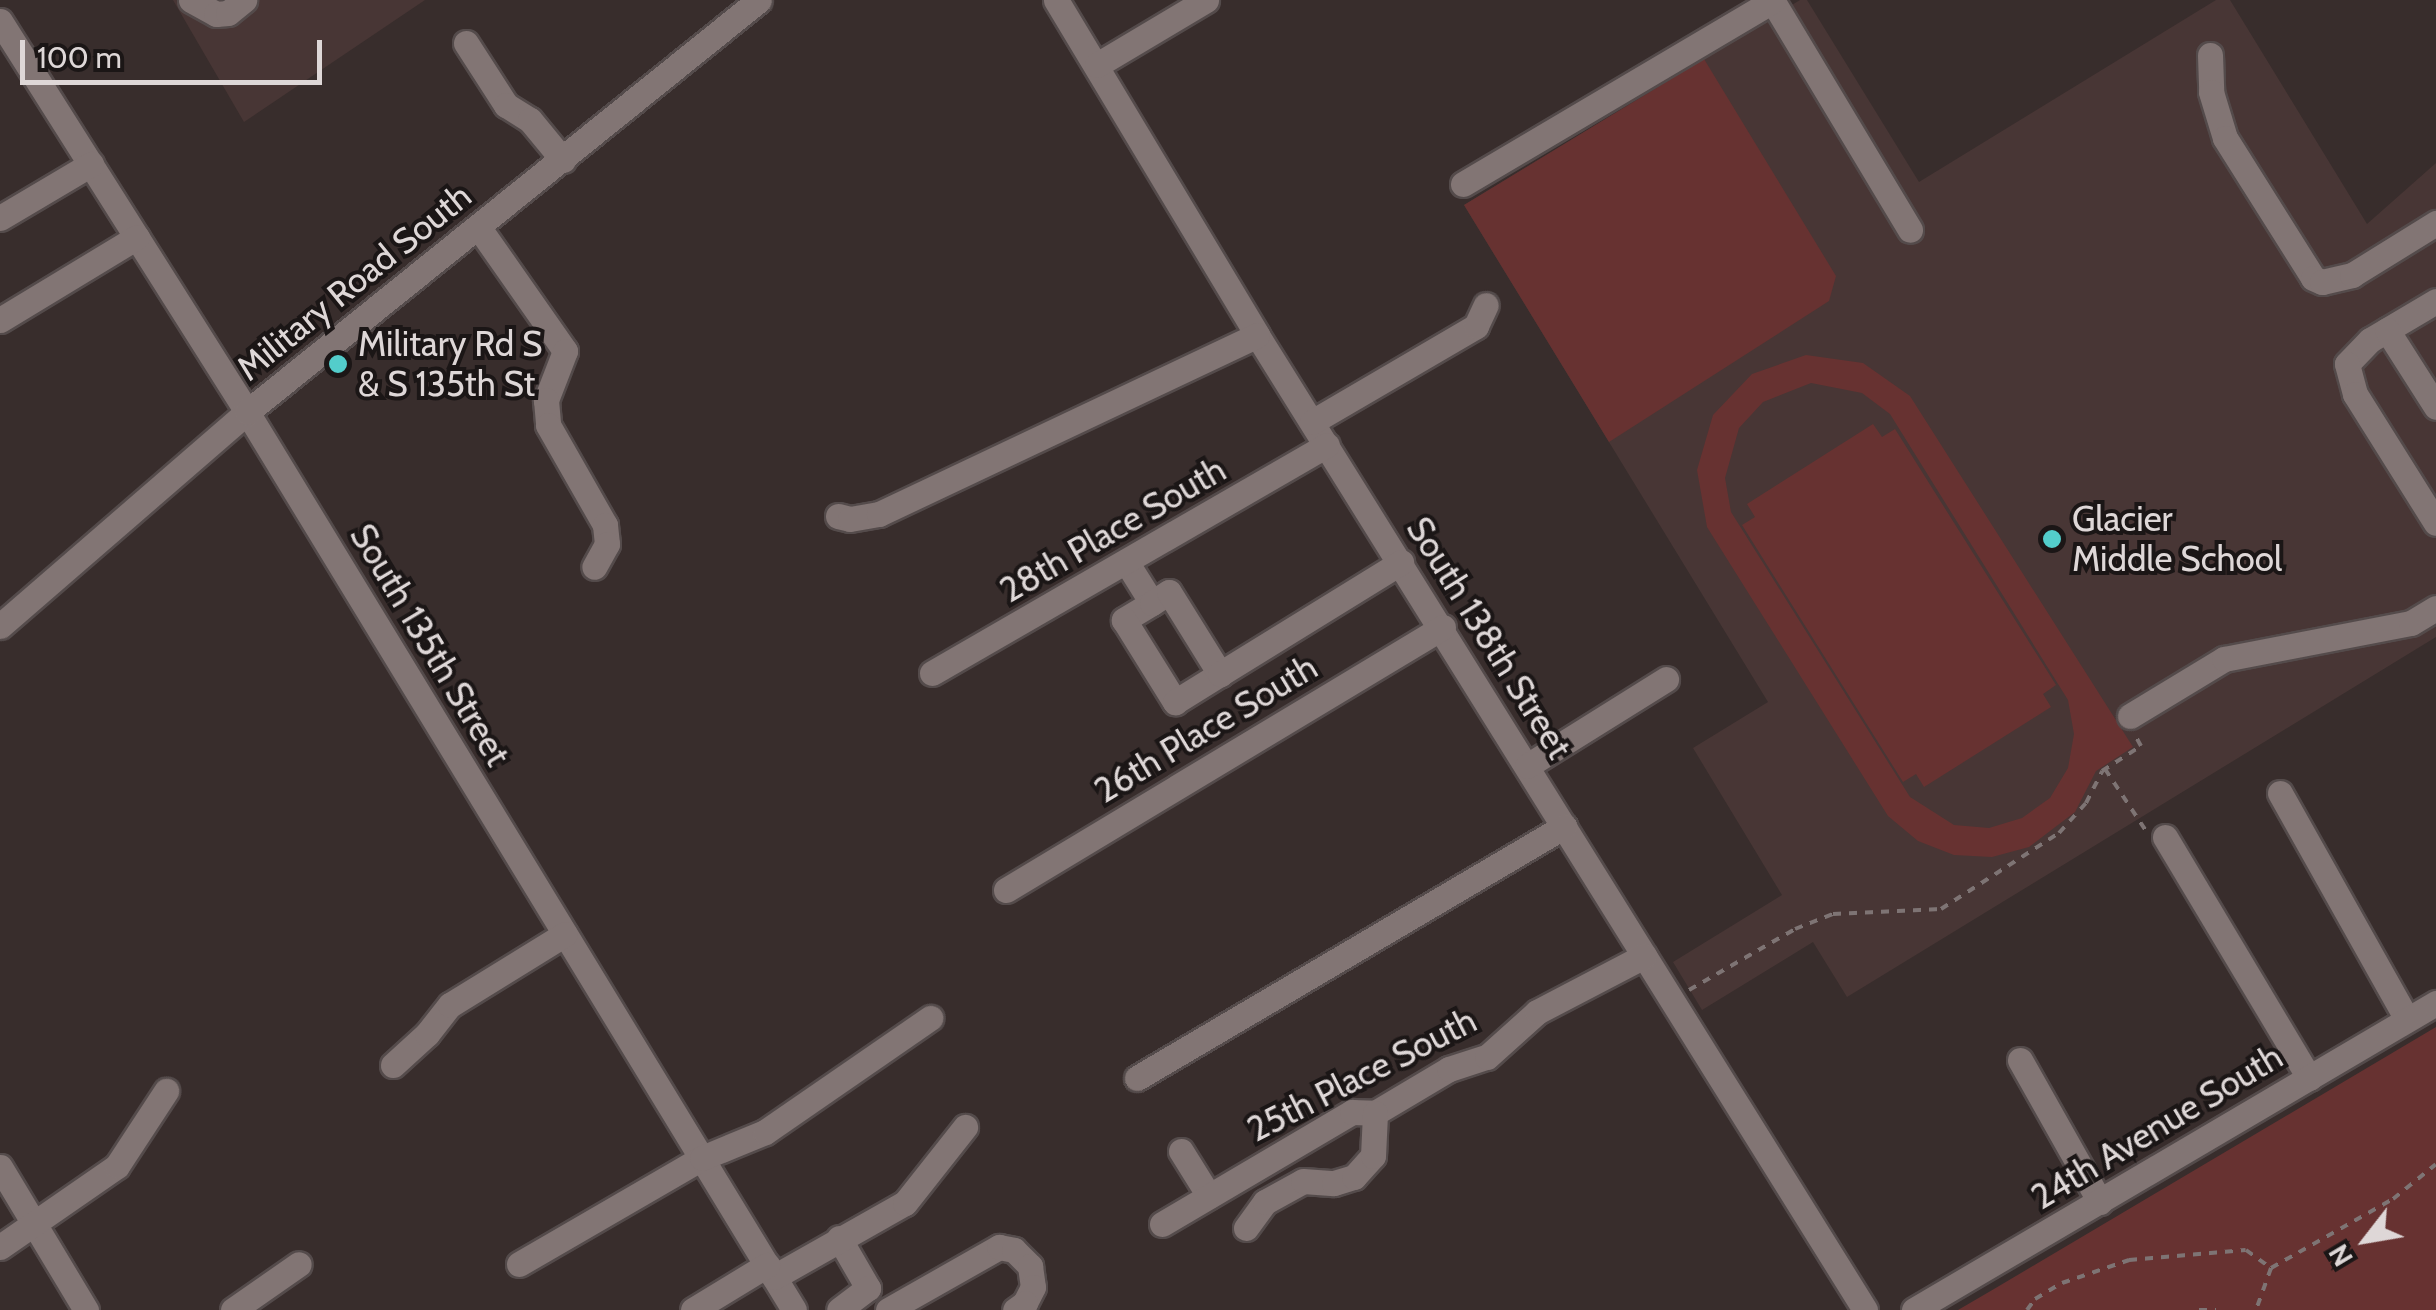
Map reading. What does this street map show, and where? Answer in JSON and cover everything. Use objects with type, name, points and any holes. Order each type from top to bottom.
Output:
[{"type":"street","points":[[192,0],[216,14],[228,13],[244,0]]},
{"type":"street","name":"South 138th Street","points":[[1056,0],[1257,335],[1443,627],[1865,1310]]},
{"type":"street","points":[[1097,66],[1206,0]]},
{"type":"street","points":[[1463,184],[1772,1],[1910,230]]},
{"type":"street","name":"Military Road South","points":[[0,626],[248,412],[563,160],[751,2]]},
{"type":"street","name":"South 135th Street","points":[[0,20],[248,412],[794,1310]]},
{"type":"street","points":[[466,43],[506,105],[530,120],[563,160]]},
{"type":"street","points":[[2210,55],[2211,92],[2224,138],[2313,278],[2322,282],[2352,276],[2436,224]]},
{"type":"street","points":[[0,218],[91,164]]},
{"type":"street","points":[[479,228],[565,351],[546,400],[548,425],[605,525],[607,544],[594,567]]},
{"type":"street","points":[[0,320],[137,237]]},
{"type":"street","points":[[2436,301],[2387,330],[2347,364],[2349,382],[2436,523]]},
{"type":"street","points":[[1312,422],[1476,326],[1486,305]]},
{"type":"street","points":[[2387,330],[2436,407]]},
{"type":"street","points":[[838,516],[850,519],[879,514],[1257,335]]},
{"type":"street","name":"28th Place South","points":[[932,673],[1127,564],[1327,445]]},
{"type":"street","points":[[1220,674],[1169,592],[1124,620],[1175,702],[1401,562]]},
{"type":"street","points":[[1127,564],[1152,603]]},
{"type":"street","points":[[2130,716],[2224,659],[2411,623],[2436,608]]},
{"type":"street","name":"26th Place South","points":[[1006,890],[1443,627]]},
{"type":"street","points":[[1527,766],[1666,680]]},
{"type":"street","points":[[2280,792],[2407,1020]]},
{"type":"street","points":[[1137,1078],[1564,826]]},
{"type":"street","points":[[2153,833],[2309,1078]]},
{"type":"street","points":[[392,1065],[427,1034],[450,1005],[565,934]]},
{"type":"street","name":"25th Place South","points":[[1162,1224],[1352,1112],[1375,1114],[1449,1069],[1487,1058],[1537,1012],[1644,956]]},
{"type":"street","name":"24th Avenue South","points":[[1914,1310],[2436,1002]]},
{"type":"street","points":[[519,1264],[702,1158],[766,1132],[930,1018]]},
{"type":"street","points":[[2020,1060],[2100,1202]]},
{"type":"street","points":[[0,1247],[32,1221],[84,1192],[117,1166],[166,1091]]},
{"type":"street","points":[[1246,1228],[1266,1202],[1304,1181],[1334,1184],[1354,1177],[1372,1156],[1375,1114]]},
{"type":"street","points":[[693,1310],[839,1238],[915,1194],[966,1127]]},
{"type":"street","points":[[1182,1151],[1209,1196]]},
{"type":"street","points":[[0,1167],[86,1310]]},
{"type":"street","points":[[839,1238],[868,1288],[840,1310]]},
{"type":"street","points":[[888,1310],[999,1247],[1014,1250],[1030,1266],[1033,1287],[1025,1303],[1015,1310]]},
{"type":"street","points":[[233,1310],[300,1264]]},
{"type":"path","points":[[1686,992],[1795,929],[1833,914],[1941,909],[2059,833],[2086,804],[2105,769],[2141,746],[2124,720],[2130,716]]},
{"type":"path","points":[[2105,769],[2153,833]]},
{"type":"path","points":[[2256,1310],[2271,1268],[2393,1198],[2436,1164]]},
{"type":"path","points":[[2027,1310],[2035,1299],[2062,1283],[2146,1257],[2246,1250],[2271,1268]]},
{"type":"path","points":[[2199,1310],[2216,1310]]},
{"type":"shaded area","points":[[173,0],[425,0],[244,122]]},
{"type":"shaded area","name":"Glacier Middle School","points":[[1800,0],[1807,0],[1919,182],[2216,0],[2230,0],[2367,224],[2436,163],[2436,637],[1847,997],[1813,942],[1702,1010],[1673,962],[1782,895],[1693,748],[1768,702],[1464,205]]},
{"type":"shaded area","points":[[1704,59],[1836,276],[1829,301],[1609,442],[1464,205]]},
{"type":"shaded area","points":[[1806,355],[1863,363],[1910,396],[2133,747],[2096,771],[2075,812],[2029,847],[1992,857],[1954,855],[1918,841],[1888,816],[1707,527],[1697,470],[1713,415],[1752,374]],"holes":[[[1811,383],[1862,393],[1890,414],[2068,700],[2074,734],[2068,768],[2050,798],[2022,818],[1989,828],[1954,825],[1910,797],[1731,512],[1725,478],[1739,428],[1763,402]]]},
{"type":"shaded area","points":[[1873,424],[1882,437],[1895,429],[2056,685],[2043,694],[2051,707],[1924,787],[1916,774],[1903,782],[1742,525],[1755,517],[1747,504]]},
{"type":"shaded area","points":[[2436,1027],[2436,1310],[1958,1310],[1994,1289]]},
{"type":"place","name":"Military Rd S & S 135th St","points":[[338,364]]},
{"type":"place","name":"Glacier Middle School","points":[[2052,539]]}]
